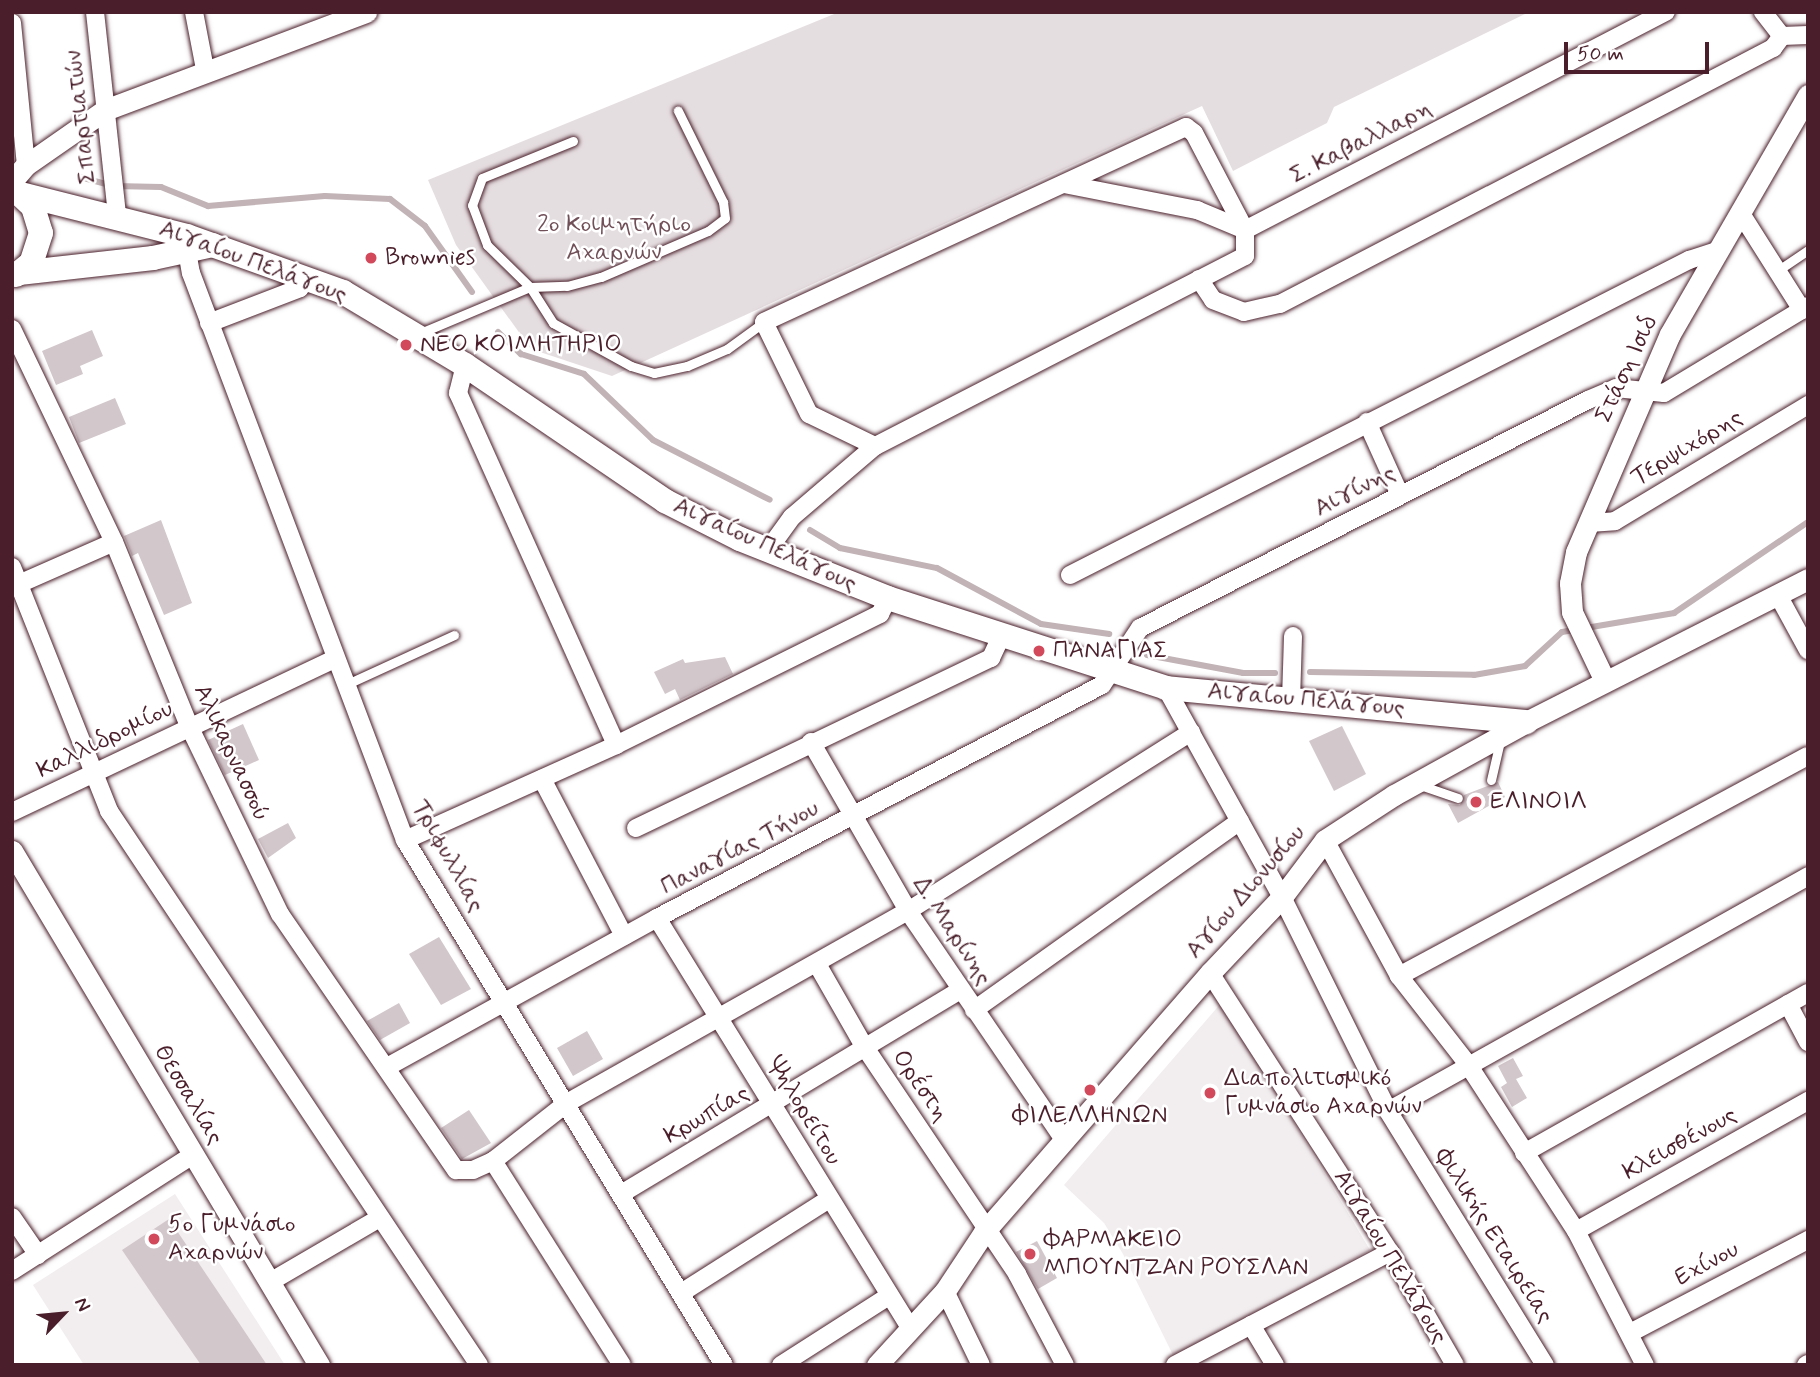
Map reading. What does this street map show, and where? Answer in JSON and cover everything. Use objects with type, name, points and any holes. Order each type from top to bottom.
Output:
[{"type":"main road","name":"Αιγαίου Πελάγους","points":[[18,182],[214,245],[343,292],[465,365],[665,501],[768,550],[888,598],[1001,637],[1166,688],[1526,722]]},
{"type":"main road","points":[[16,275],[38,249],[41,233],[33,207],[18,182]]},
{"type":"main road","points":[[16,275],[214,245]]},
{"type":"street","name":"Σπαρτιατών","points":[[95,12],[117,216]]},
{"type":"street","points":[[194,12],[205,69]]},
{"type":"street","points":[[18,182],[106,110],[205,69],[366,12]]},
{"type":"street","name":"Σ. Καβαλλαρη","points":[[1245,230],[1667,12]]},
{"type":"street","points":[[1763,12],[1782,36]]},
{"type":"street","points":[[12,23],[18,182]]},
{"type":"street","points":[[1199,279],[1213,300],[1244,313],[1280,304],[1773,48],[1782,36],[1808,34]]},
{"type":"street","name":"Στάση Ισιδ","points":[[1605,681],[1586,647],[1572,612],[1570,583],[1576,552],[1642,393],[1670,334],[1808,95]]},
{"type":"street","points":[[768,550],[792,517],[875,446],[1245,256],[1245,230],[1194,133],[1186,127],[764,322],[809,414],[875,446]]},
{"type":"street","points":[[1063,184],[1197,210],[1245,230]]},
{"type":"street","points":[[1740,212],[1777,271],[1805,308]]},
{"type":"street","points":[[1070,575],[1689,260],[1720,250]]},
{"type":"street","name":"Τριφυλλίας","points":[[187,251],[209,323],[344,686],[405,840],[724,1365]]},
{"type":"street","points":[[209,323],[300,288],[304,277]]},
{"type":"street","name":"Αιγίνης","points":[[1113,672],[1140,628],[1588,400],[1616,388],[1642,393],[1664,393],[1805,308]]},
{"type":"street","name":"Αλικαρνασσού","points":[[12,329],[114,542],[189,726],[280,914],[456,1170],[472,1170],[493,1161]]},
{"type":"street","points":[[465,365],[458,393],[616,746]]},
{"type":"street","name":"Τερψιχόρης","points":[[1588,523],[1615,521],[1808,405]]},
{"type":"street","points":[[1367,422],[1400,495]]},
{"type":"street","points":[[114,542],[15,579],[93,775],[109,811],[378,1219],[479,1365]]},
{"type":"street","name":"Αγίου Διονυσίου","points":[[880,1364],[945,1291],[984,1232],[1210,973],[1282,897],[1325,841],[1415,783],[1501,735],[1808,579]]},
{"type":"street","points":[[1777,595],[1808,650]]},
{"type":"street","points":[[405,840],[616,746],[880,614],[888,598]]},
{"type":"street","points":[[1291,700],[1293,636]]},
{"type":"street","points":[[636,828],[991,658],[1001,637]]},
{"type":"street","name":"Καλλιδρομίου","points":[[12,812],[334,659]]},
{"type":"street","name":"Παναγίας Τήνου","points":[[387,1067],[657,918],[1102,685],[1113,672]]},
{"type":"street","name":"Φιλικής Εταιρείας","points":[[1166,688],[1282,897],[1388,1111],[1545,1365]]},
{"type":"street","points":[[622,1365],[493,1161],[566,1103],[908,911],[1191,732]]},
{"type":"street","name":"Δ. Μαρίνης","points":[[811,742],[851,817],[908,911],[1064,1140]]},
{"type":"street","points":[[1399,976],[1808,755]]},
{"type":"street","points":[[542,779],[624,936]]},
{"type":"street","points":[[974,1010],[1240,821]]},
{"type":"street","points":[[1325,841],[1399,976],[1467,1063],[1576,1231],[1645,1365]]},
{"type":"street","name":"Θεσσαλίας","points":[[12,851],[319,1365]]},
{"type":"street","points":[[1388,1111],[1467,1063],[1808,876]]},
{"type":"street","name":"Ψηλορείτου","points":[[657,918],[910,1328]]},
{"type":"street","name":"Ορέστη","points":[[817,964],[864,1046],[982,1221],[984,1232],[1017,1274],[1065,1365]]},
{"type":"street","name":"Αιγαίου Πελάγους","points":[[1210,973],[1390,1252],[1455,1365]]},
{"type":"street","name":"Κρωπίας","points":[[621,1194],[773,1105],[864,1046],[960,990]]},
{"type":"street","points":[[1524,1153],[1808,993]]},
{"type":"street","points":[[1788,1004],[1808,1042]]},
{"type":"street","name":"Κλεισθένους","points":[[1576,1231],[1808,1101]]},
{"type":"street","points":[[12,1271],[193,1156]]},
{"type":"street","points":[[681,1293],[830,1199]]},
{"type":"street","points":[[12,1217],[38,1255]]},
{"type":"street","points":[[270,1282],[378,1219]]},
{"type":"street","name":"Εχίνου","points":[[1630,1333],[1808,1240]]},
{"type":"street","points":[[1175,1365],[1390,1252]]},
{"type":"street","points":[[945,1291],[981,1365]]},
{"type":"street","points":[[781,1365],[890,1296]]},
{"type":"street","points":[[1251,1325],[1275,1365]]},
{"type":"lane","points":[[417,335],[530,287],[566,286],[601,277],[708,231],[725,218],[723,202],[678,111]]},
{"type":"lane","points":[[573,141],[482,178],[474,188],[472,205],[488,245],[530,287],[553,323],[631,366],[654,373],[687,366],[727,349],[764,322]]},
{"type":"lane","points":[[1777,271],[1808,250]]},
{"type":"lane","points":[[344,686],[454,635]]},
{"type":"lane","points":[[1492,780],[1501,735]]},
{"type":"lane","points":[[1415,783],[1458,799]]},
{"type":"shaded area","name":"Διαπολιτισμικό Γυμνάσιο Αχαρνών","points":[[1222,1002],[1370,1250],[1174,1357],[1123,1254],[1104,1223],[1064,1185]]},
{"type":"shaded area","name":"5ο Γυμνάσιο Αχαρνών","points":[[175,1194],[285,1365],[84,1365],[33,1285]]},
{"type":"green space","name":"2ο Κοιμητήριο Αχαρνών","points":[[839,12],[1529,12],[1334,107],[1327,123],[1233,171],[1202,106],[612,376],[531,349],[456,245],[428,180]]},
{"type":"building","points":[[92,330],[103,356],[80,366],[83,374],[56,385],[42,351]]},
{"type":"building","points":[[115,398],[126,424],[79,443],[69,417]]},
{"type":"building","points":[[161,520],[192,603],[164,615],[138,553],[132,556],[124,536]]},
{"type":"building","points":[[725,657],[733,674],[680,700],[675,689],[665,694],[654,672],[683,659],[685,663]]},
{"type":"building","points":[[243,724],[259,760],[225,775],[208,740]]},
{"type":"building","points":[[1342,726],[1366,774],[1334,791],[1309,741]]},
{"type":"building","points":[[1498,782],[1505,797],[1458,823],[1448,804],[1460,805],[1464,795]]},
{"type":"building","points":[[288,823],[296,838],[268,858],[258,839]]},
{"type":"building","points":[[439,937],[471,989],[441,1005],[409,954]]},
{"type":"building","points":[[399,1003],[410,1023],[380,1040],[367,1021]]},
{"type":"building","points":[[587,1031],[603,1059],[573,1076],[557,1048]]},
{"type":"building","points":[[1513,1058],[1523,1076],[1516,1079],[1527,1098],[1512,1107],[1501,1087],[1507,1083],[1498,1066]]},
{"type":"building","points":[[469,1110],[491,1143],[462,1159],[441,1128]]},
{"type":"building","points":[[169,1219],[267,1365],[201,1365],[122,1250]]},
{"type":"building","points":[[1037,1241],[1057,1278],[1038,1289],[1016,1252]]},
{"type":"waterway","points":[[80,177],[114,186],[161,187],[208,206],[325,196],[390,199],[425,226],[472,292]]},
{"type":"waterway","points":[[498,332],[521,354],[584,374],[653,440],[770,500]]},
{"type":"waterway","points":[[1310,672],[1474,675],[1525,666],[1562,632],[1674,613],[1808,522]]},
{"type":"waterway","points":[[810,530],[840,548],[937,568],[1041,624],[1109,634]]},
{"type":"waterway","points":[[1147,655],[1243,673],[1275,673]]},
{"type":"place","name":"Brownies","points":[[371,258]]},
{"type":"place","name":"ΝΕΟ ΚΟΙΜΗΤΗΡΙΟ","points":[[406,345]]},
{"type":"place","name":"ΠΑΝΑΓΙΑΣ","points":[[1039,651]]},
{"type":"place","name":"ΕΛΙΝΟΙΛ","points":[[1476,802]]},
{"type":"place","name":"ΦΙΛΕΛΛΗΝΩΝ","points":[[1090,1090]]},
{"type":"place","name":"Διαπολιτισμικό Γυμνάσιο Αχαρνών","points":[[1210,1093]]},
{"type":"place","name":"5ο Γυμνάσιο Αχαρνών","points":[[154,1239]]},
{"type":"place","name":"ΦΑΡΜΑΚΕΙΟ ΜΠΟΥΝΤΖΑΝ ΡΟΥΣΛΑΝ","points":[[1030,1254]]}]
